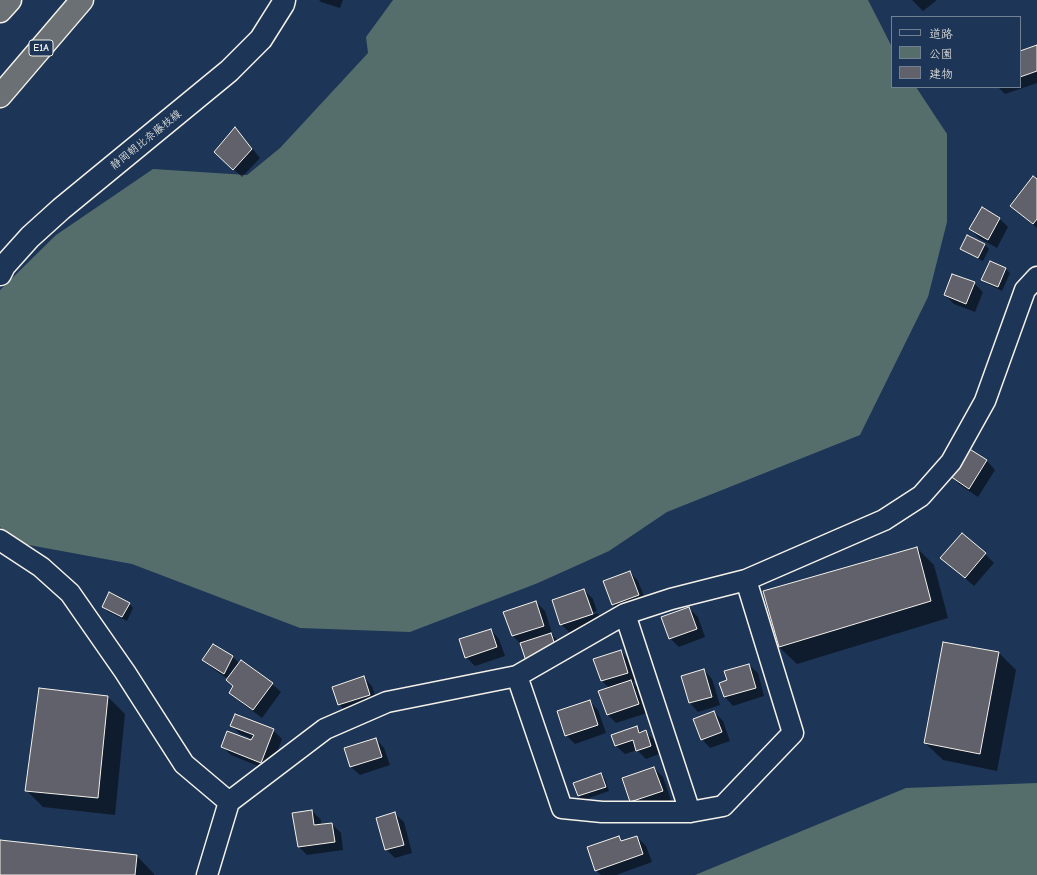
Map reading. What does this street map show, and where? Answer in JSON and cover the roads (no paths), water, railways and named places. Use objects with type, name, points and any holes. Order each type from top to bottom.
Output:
[{"type":"highway","points":[[0,11],[10,0]]},
{"type":"highway","name":"E1A","points":[[0,96],[82,0]]},
{"type":"main road","name":"静岡朝比奈藤枝線","points":[[0,274],[4,266],[35,232],[229,71],[261,39],[284,0]]},
{"type":"street","points":[[207,875],[229,802],[325,729],[387,702],[517,676],[625,614],[671,599],[746,580],[884,520],[921,496],[950,462],[985,401],[1025,290],[1037,277]]},
{"type":"street","points":[[0,540],[41,567],[70,593],[125,672],[184,764],[229,802]]},
{"type":"street","points":[[517,676],[562,808],[602,812],[690,812],[723,806],[793,733],[746,580]]},
{"type":"street","points":[[625,614],[690,812]]}]
